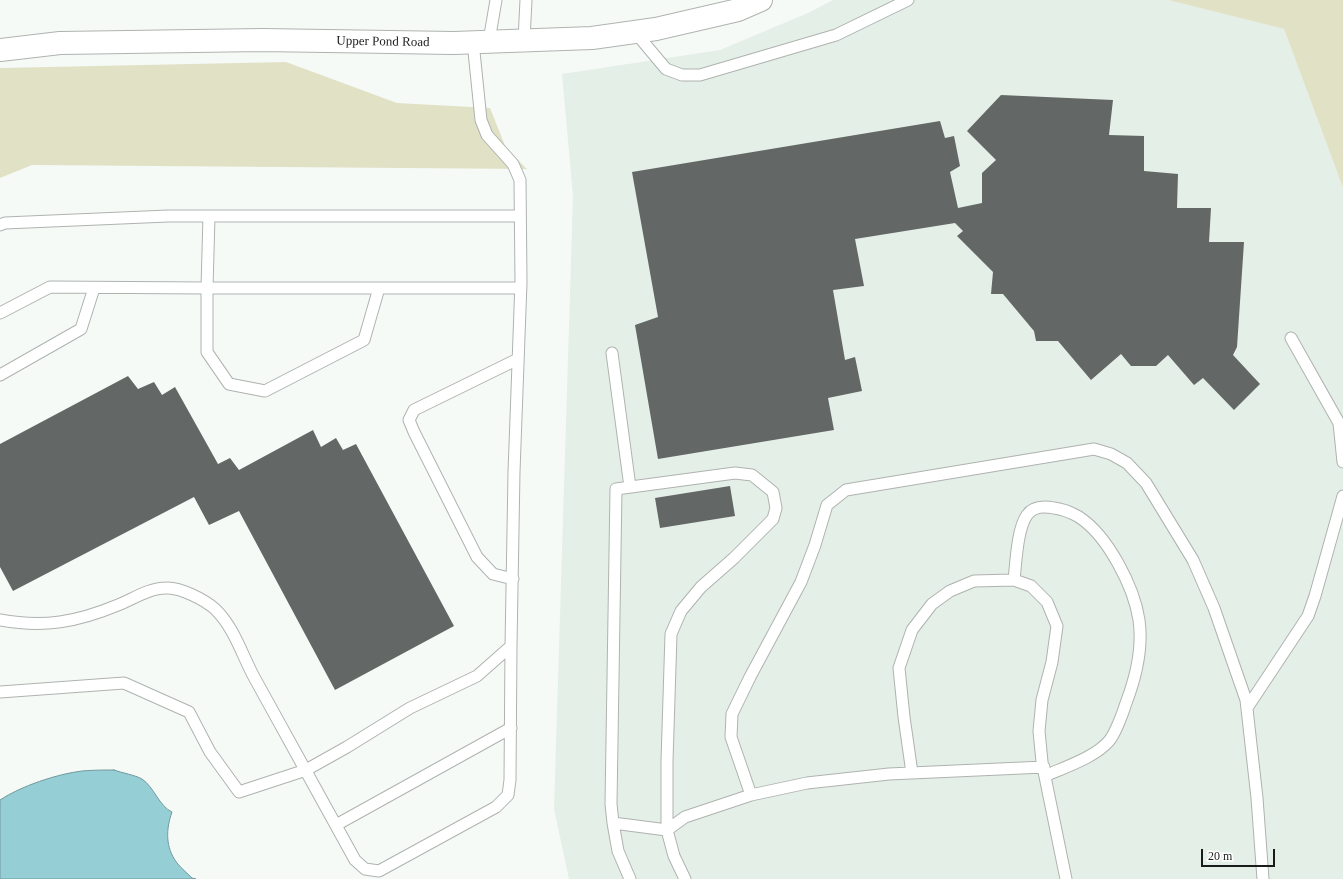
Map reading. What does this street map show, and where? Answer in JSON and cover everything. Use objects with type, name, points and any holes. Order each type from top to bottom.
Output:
[{"type":"street","name":"Upper Pond Road","points":[[0,50],[60,42],[254,40],[481,42],[592,38],[656,29],[738,10],[761,0]]},
{"type":"lane","points":[[0,620],[17,623],[47,624],[73,621],[119,605],[146,592],[166,588],[190,593],[215,609],[231,629],[247,664],[355,860],[365,869],[379,872],[496,807],[508,795],[510,780],[511,728],[514,472],[520,288],[520,180],[513,164],[487,135],[481,120],[481,42],[496,0]]},
{"type":"lane","points":[[524,40],[526,0]]},
{"type":"lane","points":[[635,32],[666,69],[682,75],[700,75],[836,35],[908,0]]},
{"type":"lane","points":[[0,225],[4,222],[168,216],[520,216]]},
{"type":"lane","points":[[209,216],[207,352],[228,384],[265,391],[364,340],[379,288]]},
{"type":"lane","points":[[0,313],[50,288],[520,288]]},
{"type":"lane","points":[[0,375],[81,329],[94,288]]},
{"type":"lane","points":[[1291,338],[1338,424],[1343,462]]},
{"type":"lane","points":[[612,353],[630,487]]},
{"type":"lane","points":[[513,579],[493,574],[477,557],[414,432],[410,420],[414,410],[518,359]]},
{"type":"lane","points":[[751,795],[731,737],[732,714],[801,582],[815,545],[827,505],[846,490],[1094,449],[1111,454],[1127,462],[1146,483],[1194,560],[1214,608],[1246,700],[1257,798],[1263,879]]},
{"type":"lane","points":[[630,879],[618,851],[611,804],[616,489],[735,473],[752,475],[773,492],[776,508],[773,519],[755,538],[701,587],[681,611],[671,634],[666,830],[674,856],[685,879]]},
{"type":"lane","points":[[1247,708],[1308,616],[1343,496]]},
{"type":"lane","points":[[613,823],[666,830],[685,817],[751,795],[807,783],[889,774],[1044,772],[1095,753],[1110,741],[1127,701],[1138,666],[1140,638],[1139,620],[1132,594],[1124,574],[1096,532],[1079,517],[1062,509],[1047,506],[1036,508],[1027,515],[1021,528],[1014,580]]},
{"type":"lane","points":[[912,773],[899,668],[912,630],[932,604],[950,591],[974,581],[1014,580],[1031,586],[1048,602],[1056,626],[1052,662],[1042,700],[1039,731],[1044,772],[1066,879]]},
{"type":"lane","points":[[0,692],[124,683],[189,712],[210,752],[239,792],[306,770],[347,747],[410,708],[478,676],[511,646]]},
{"type":"lane","points":[[336,825],[511,728]]},
{"type":"shaded area","points":[[833,0],[1168,0],[1284,29],[1343,188],[1343,879],[569,879],[554,809],[573,196],[562,74],[720,50],[808,13]]},
{"type":"green space","points":[[1168,0],[1343,0],[1343,188],[1284,29]]},
{"type":"green space","points":[[286,62],[397,103],[490,108],[506,148],[527,169],[32,165],[0,178],[0,68]]},
{"type":"water","points":[[114,770],[142,779],[167,809],[172,812],[168,831],[170,851],[179,865],[192,878],[196,879],[0,879],[0,800],[29,785],[62,775],[82,771]]},
{"type":"building","points":[[1001,95],[1113,100],[1109,135],[1144,136],[1144,171],[1178,174],[1177,208],[1211,208],[1209,242],[1244,242],[1237,347],[1233,355],[1260,384],[1234,410],[1203,378],[1194,385],[1168,355],[1156,366],[1131,366],[1121,354],[1091,380],[1058,341],[1036,341],[1034,331],[1003,294],[991,294],[993,272],[957,236],[963,231],[955,223],[855,239],[864,286],[833,290],[845,360],[855,357],[862,391],[828,398],[834,430],[658,459],[635,325],[658,317],[632,172],[940,121],[945,138],[954,136],[960,166],[950,172],[958,208],[982,203],[982,173],[996,160],[967,131]]},
{"type":"building","points":[[128,376],[138,389],[154,382],[162,395],[175,387],[218,464],[230,458],[239,470],[313,430],[321,447],[336,438],[343,450],[356,444],[454,626],[335,690],[239,511],[209,525],[194,497],[13,591],[0,567],[0,444]]},
{"type":"building","points":[[730,486],[735,516],[660,528],[655,498]]}]
